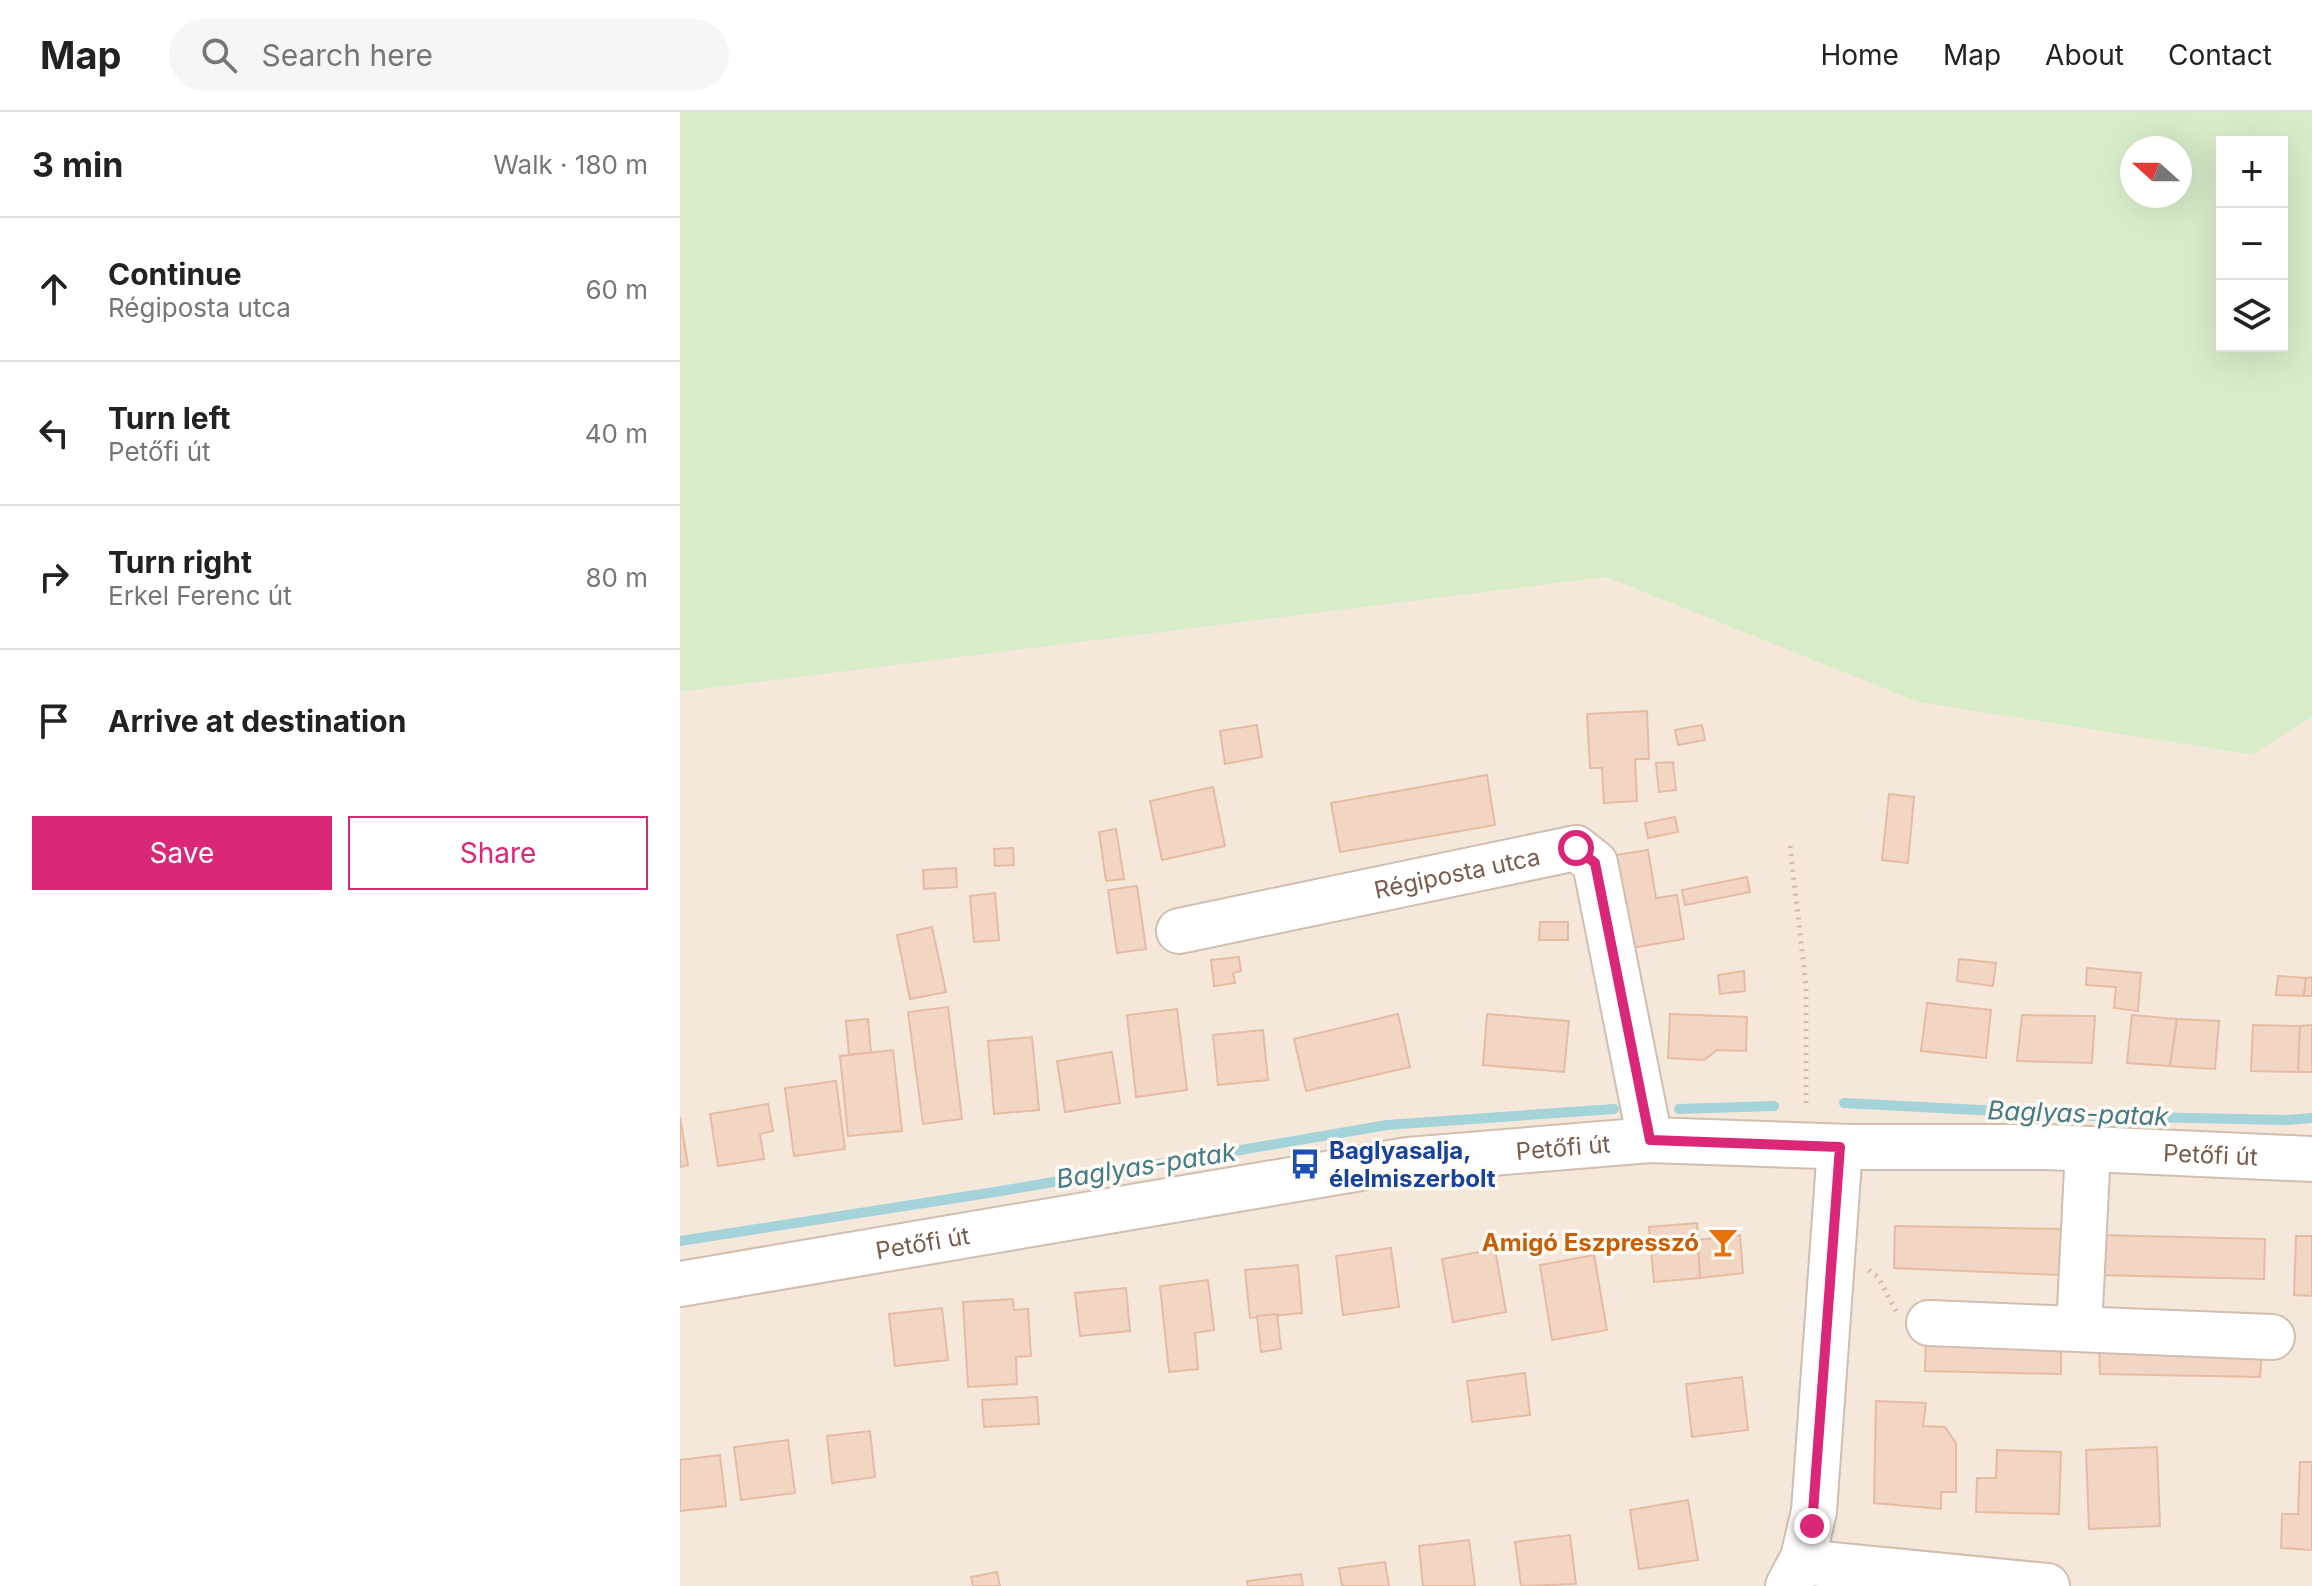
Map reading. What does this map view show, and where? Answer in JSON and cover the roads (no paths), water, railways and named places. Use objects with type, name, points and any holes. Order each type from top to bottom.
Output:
[{"type":"street","name":"Régiposta utca","points":[[1179,931],[1576,848],[1595,863],[1650,1140]]},
{"type":"street","name":"Petőfi út","points":[[680,1284],[1408,1160],[1650,1140],[1822,1146],[2088,1149],[2312,1159]]},
{"type":"street","points":[[1822,1146],[1832,1265],[1814,1511],[1795,1574],[2047,1586]]},
{"type":"street","points":[[2079,1329],[2088,1149]]},
{"type":"street","points":[[1929,1323],[2272,1337]]},
{"type":"waterway","name":"Baglyas-patak","points":[[1844,1103],[2094,1116],[2312,1118]]},
{"type":"waterway","name":"Baglyas-patak","points":[[1679,1109],[1774,1106]]},
{"type":"waterway","name":"Baglyas-patak","points":[[680,1241],[1001,1191],[1387,1125],[1614,1109]]},
{"type":"place","name":"Baglyasalja, élelmiszerbolt","points":[[1305,1164]]},
{"type":"place","name":"Amigó Eszpresszó","points":[[1723,1242]]}]
